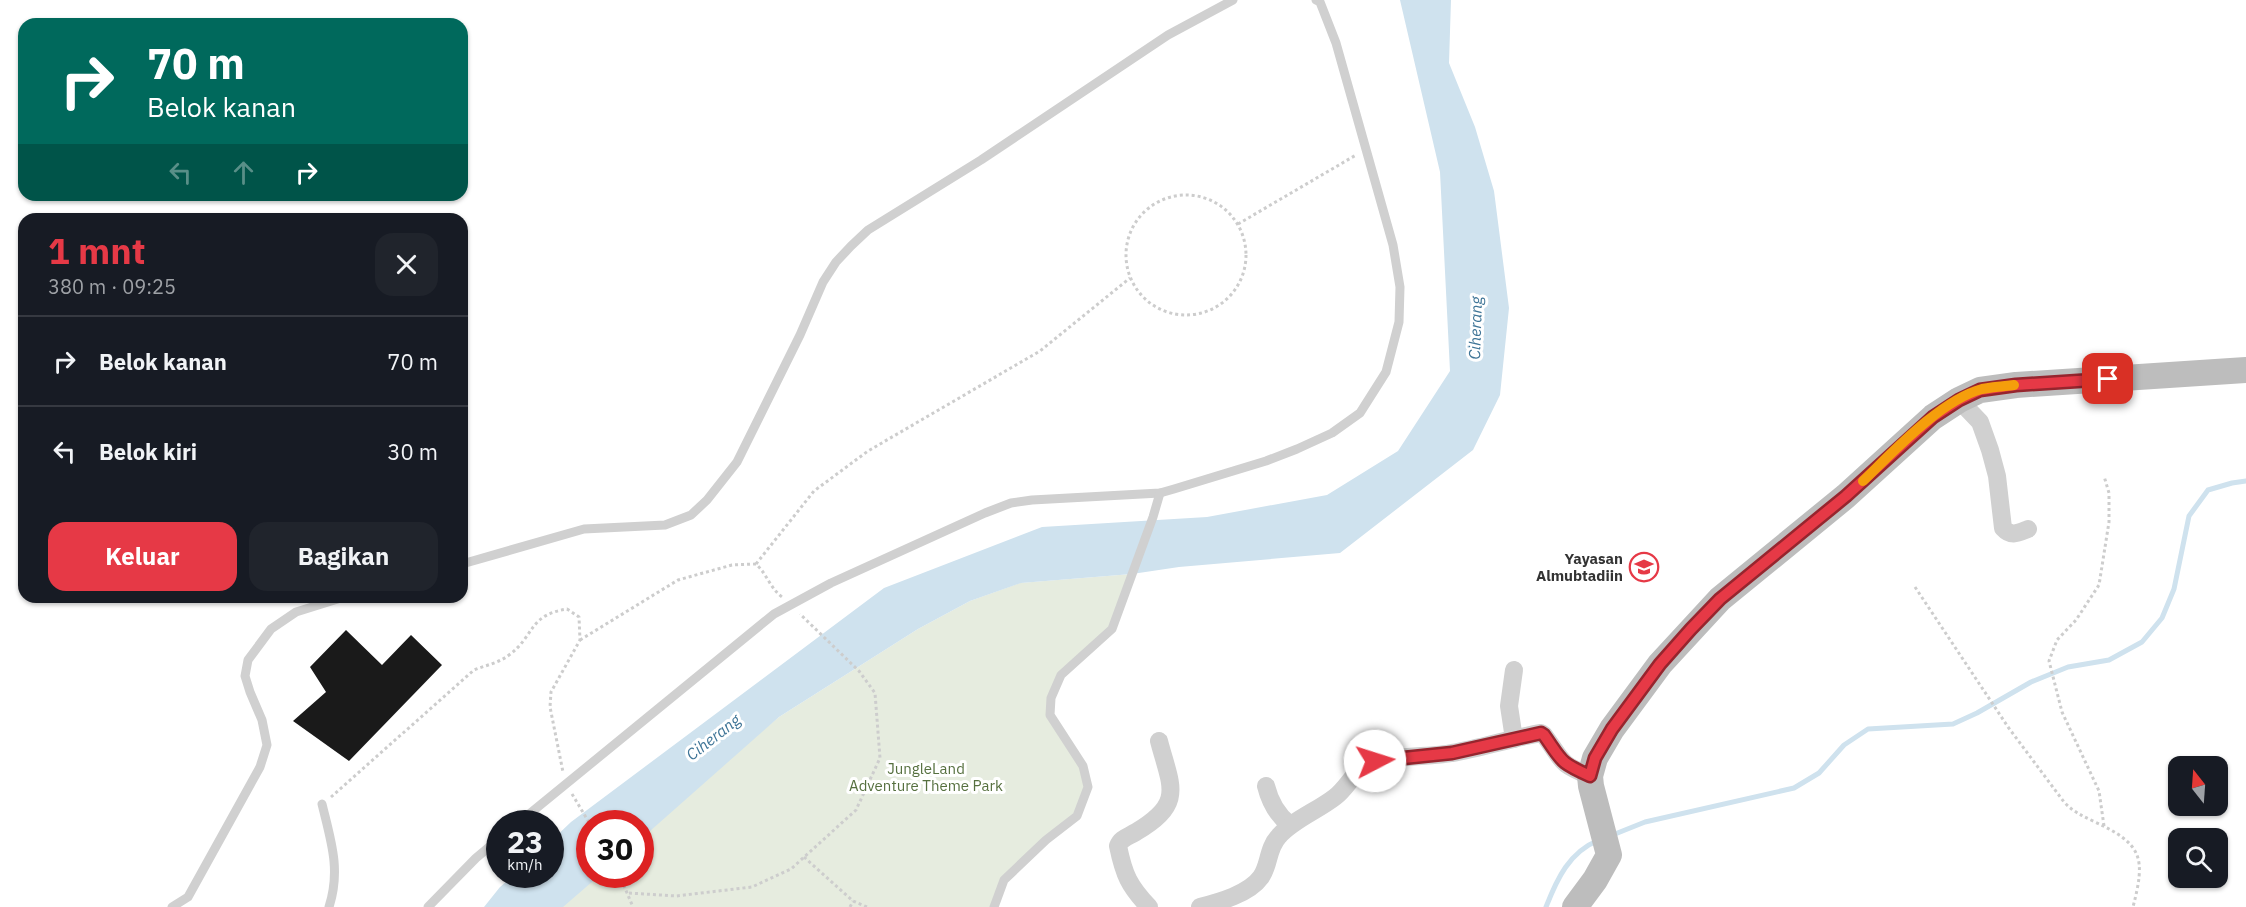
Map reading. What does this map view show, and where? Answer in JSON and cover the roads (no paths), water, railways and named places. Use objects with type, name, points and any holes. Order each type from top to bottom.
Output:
[{"type":"street","points":[[1575,907],[1608,860],[1608,849],[1590,776],[1595,758],[1612,729],[1660,664],[1720,599],[1846,496],[1917,430],[1959,400],[1980,390],[2016,385],[2246,370]]},
{"type":"street","points":[[1959,400],[1980,423],[1990,450],[1997,476],[2003,528],[2008,533],[2014,534],[2028,530]]},
{"type":"street","points":[[1514,670],[1509,706],[1514,739]]},
{"type":"street","points":[[1200,907],[1231,897],[1249,888],[1261,878],[1271,846],[1290,825],[1313,813],[1337,795],[1357,772],[1375,761],[1452,753],[1542,733],[1566,766],[1590,776]]},
{"type":"street","points":[[1149,907],[1131,888],[1122,867],[1118,846],[1124,838],[1159,817],[1168,803],[1170,780],[1159,741]]},
{"type":"street","points":[[1266,786],[1273,807],[1281,819],[1290,825]]},
{"type":"lane","points":[[468,562],[584,529],[665,525],[691,515],[708,500],[738,462],[800,335],[823,282],[836,262],[851,246],[868,230],[981,160],[1168,35],[1233,0]]},
{"type":"lane","points":[[533,810],[774,614],[791,603],[852,573],[1011,503],[1074,496],[1160,493],[1266,461],[1332,433],[1360,413],[1386,372],[1399,322],[1400,287],[1393,245],[1336,43],[1320,2],[1316,0]]},
{"type":"lane","points":[[994,907],[1004,880],[1046,840],[1077,816],[1088,787],[1083,766],[1050,715],[1051,698],[1061,675],[1112,629],[1160,493]]},
{"type":"lane","points":[[172,907],[188,897],[260,767],[267,745],[262,720],[245,676],[248,660],[271,629],[296,612],[325,603]]},
{"type":"lane","points":[[322,804],[336,869],[334,890],[329,907]]},
{"type":"lane","points":[[428,907],[486,850]]},
{"type":"water","name":"Ciherang","points":[[1400,0],[1451,0],[1449,63],[1475,127],[1494,191],[1509,308],[1500,395],[1473,450],[1340,553],[1021,583],[970,601],[918,629],[779,717],[654,828],[654,810],[587,810],[884,588],[1042,527],[1207,517],[1327,495],[1398,451],[1450,371],[1440,172]]},
{"type":"water","points":[[576,818],[576,888],[585,888],[563,907],[484,907],[499,888],[564,888],[564,829]]},
{"type":"waterway","points":[[1610,836],[1645,822],[1794,788],[1819,773],[1844,745],[1868,729],[1953,724],[2031,682],[2068,667],[2109,660],[2142,642],[2162,618],[2174,589],[2189,516],[2208,490],[2246,481]]},
{"type":"waterway","points":[[1546,907],[1565,867],[1580,852],[1599,840]]},
{"type":"place","name":"Yayasan Almubtadiin","points":[[1644,567]]},
{"type":"park label","name":"JungleLand Adventure Theme Park","points":[[926,776]]}]
